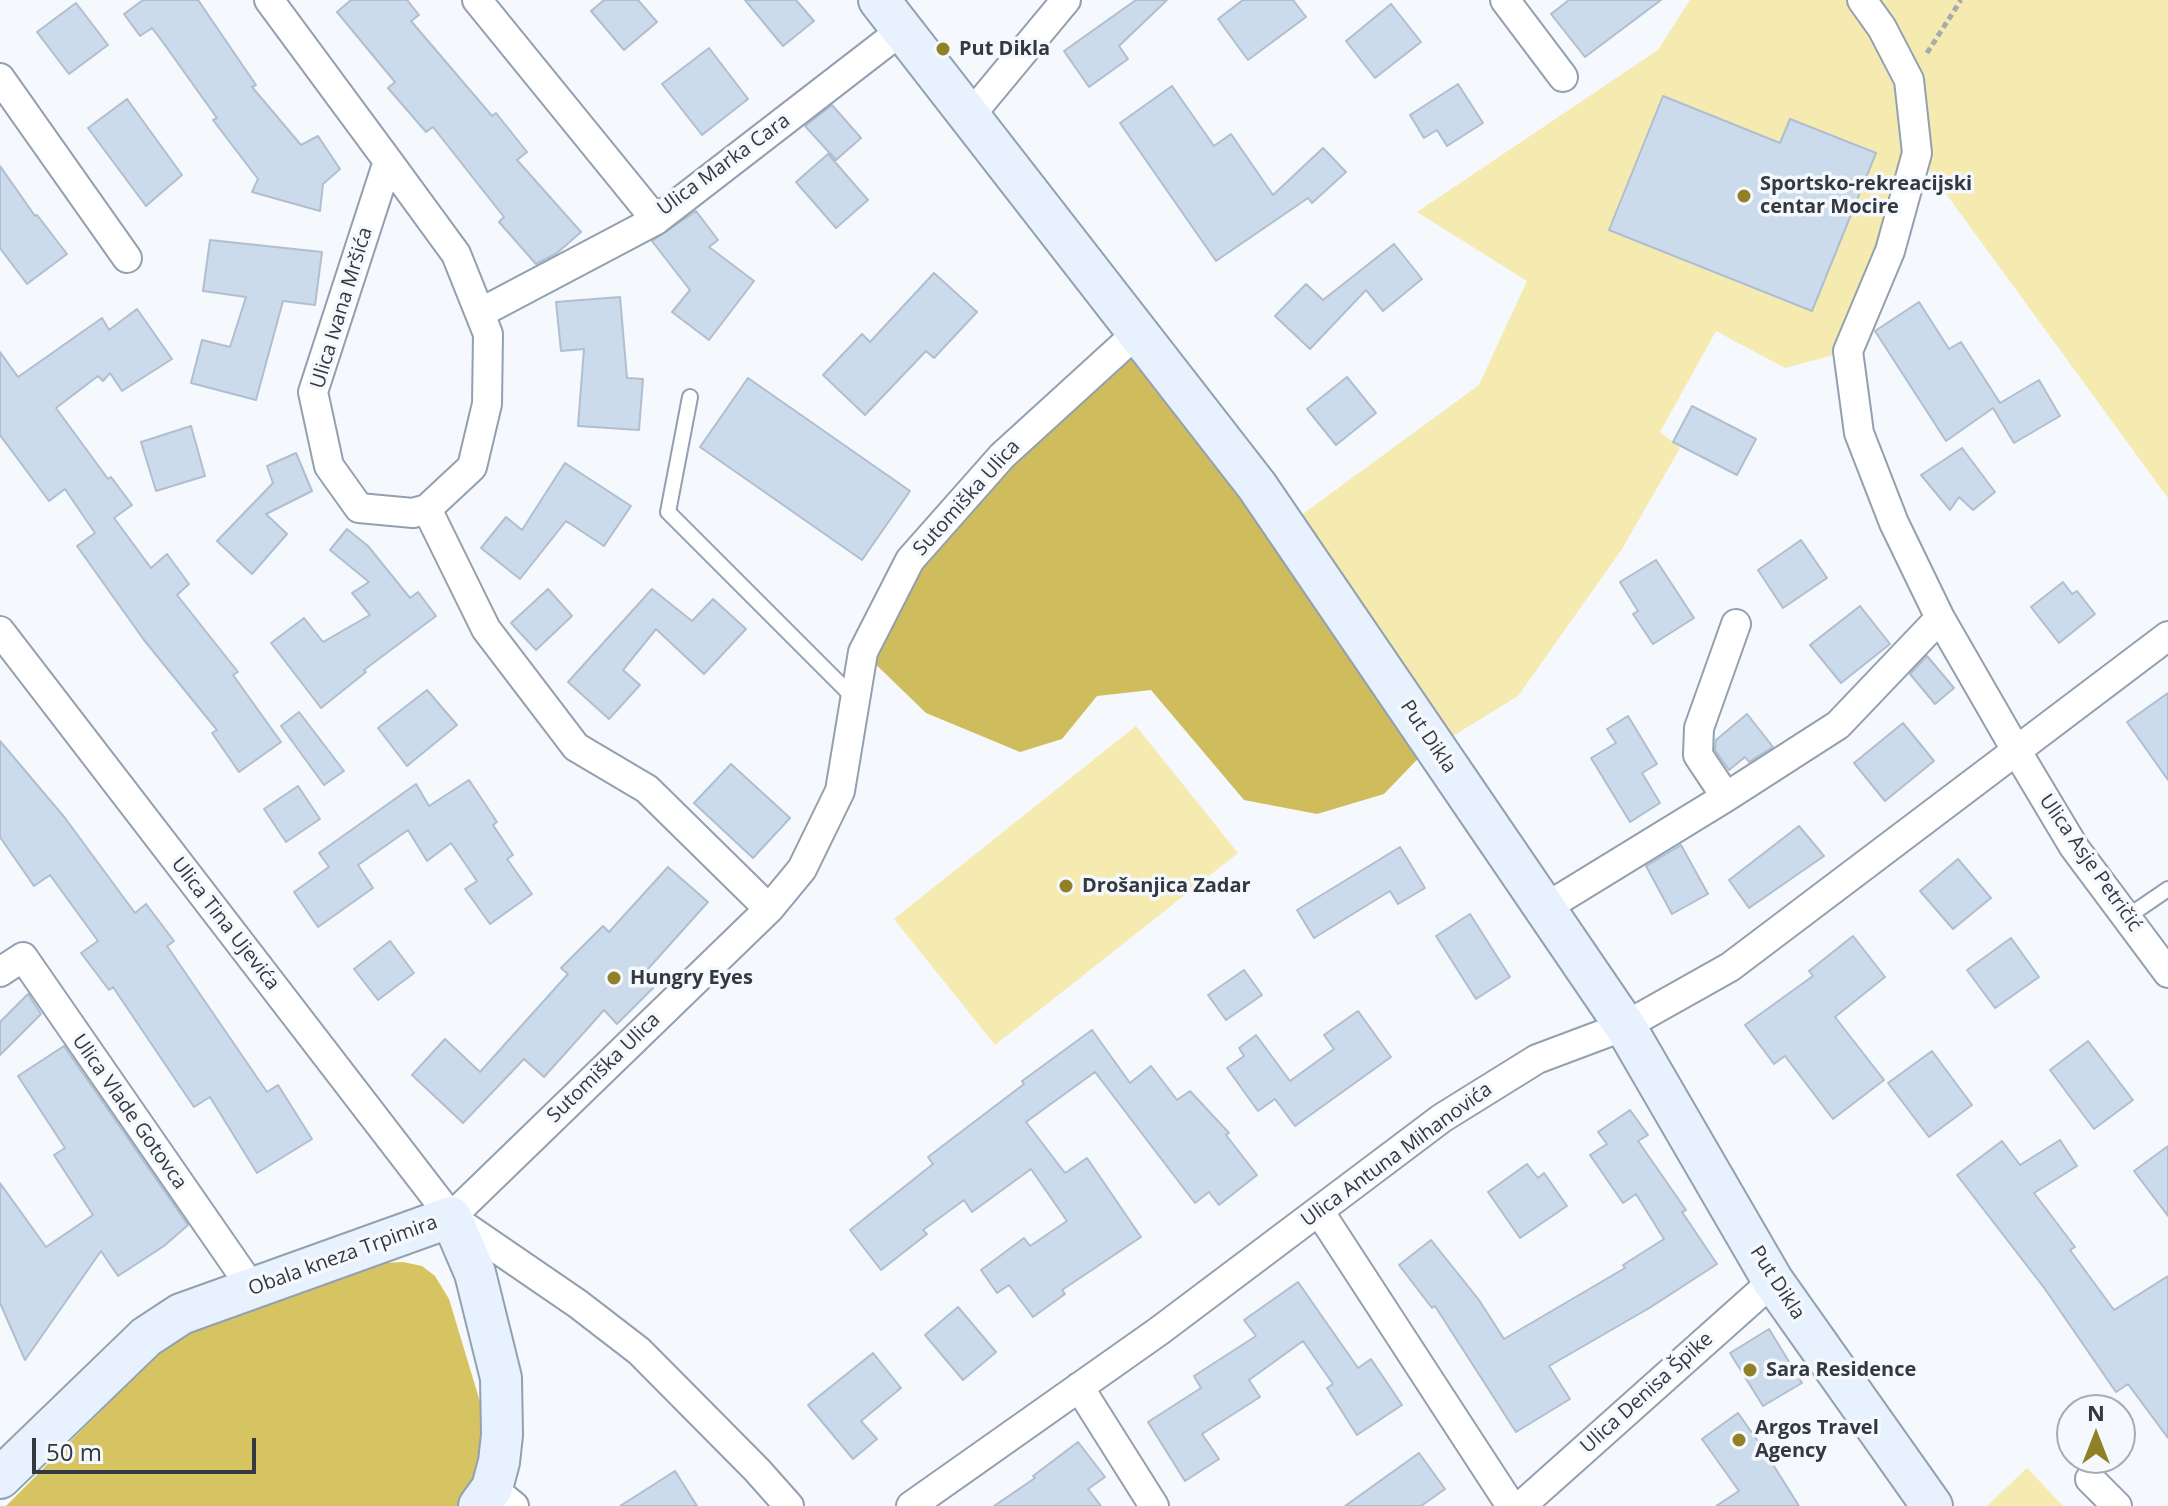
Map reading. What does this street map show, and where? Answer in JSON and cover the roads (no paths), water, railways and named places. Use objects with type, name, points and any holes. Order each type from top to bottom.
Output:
[{"type":"street","points":[[269,0],[456,254],[488,334],[487,404],[472,467],[427,509],[486,629],[576,747],[647,789],[769,909]]},
{"type":"street","name":"Ulica Marka Cara","points":[[477,0],[656,220],[890,15]]},
{"type":"street","points":[[969,117],[1066,0]]},
{"type":"street","points":[[1505,0],[1563,77]]},
{"type":"street","name":"Ulica Asje Petričić","points":[[1862,0],[1882,28],[1909,80],[1917,153],[1890,251],[1848,351],[1859,433],[1894,523],[1940,618],[2074,847],[2168,973]]},
{"type":"street","name":"Put Dikla","points":[[890,15],[1257,486],[1625,1026],[1773,1281],[1932,1506]]},
{"type":"street","points":[[0,78],[127,258]]},
{"type":"street","name":"Ulica Ivana Mršića","points":[[388,161],[313,392],[329,466],[359,508],[413,513],[427,509]]},
{"type":"street","points":[[480,313],[656,220]]},
{"type":"street","name":"Sutomiška Ulica","points":[[451,1217],[769,909],[802,869],[840,791],[863,652],[910,560],[1002,456],[1138,332]]},
{"type":"street","points":[[1545,908],[1838,725],[1940,618]]},
{"type":"street","points":[[1726,797],[1698,755],[1699,728],[1736,624]]},
{"type":"street","name":"Ulica Antuna Mihanovića","points":[[911,1506],[1079,1387],[1442,1118],[1537,1059],[1625,1026],[1730,967],[2168,636]]},
{"type":"street","name":"Ulica Tina Ujevića","points":[[3,640],[451,1217]]},
{"type":"street","name":"Ulica Vlade Gotovca","points":[[0,972],[23,957],[252,1288]]},
{"type":"street","points":[[1319,1211],[1511,1506]]},
{"type":"street","points":[[451,1217],[578,1304],[639,1351],[789,1506]]},
{"type":"street","name":"Obala kneza Trpimira","points":[[0,1478],[146,1337],[181,1314],[451,1217],[475,1273],[501,1378],[502,1435],[495,1500]]},
{"type":"street","name":"Ulica Denisa Špike","points":[[1521,1506],[1773,1281]]},
{"type":"street","points":[[1079,1387],[1154,1506]]},
{"type":"street","points":[[2090,1479],[2117,1506]]},
{"type":"lane","points":[[690,397],[668,512],[855,699]]},
{"type":"lane","points":[[2127,917],[2168,889]]},
{"type":"place","name":"Put Dikla","points":[[943,49]]},
{"type":"place","name":"Sportsko-rekreacijski centar Mocire","points":[[1744,196]]},
{"type":"place","name":"Drošanjica Zadar","points":[[1066,886]]},
{"type":"place","name":"Hungry Eyes","points":[[614,978]]},
{"type":"place","name":"Sara Residence","points":[[1750,1370]]},
{"type":"place","name":"Argos Travel Agency","points":[[1739,1440]]}]
